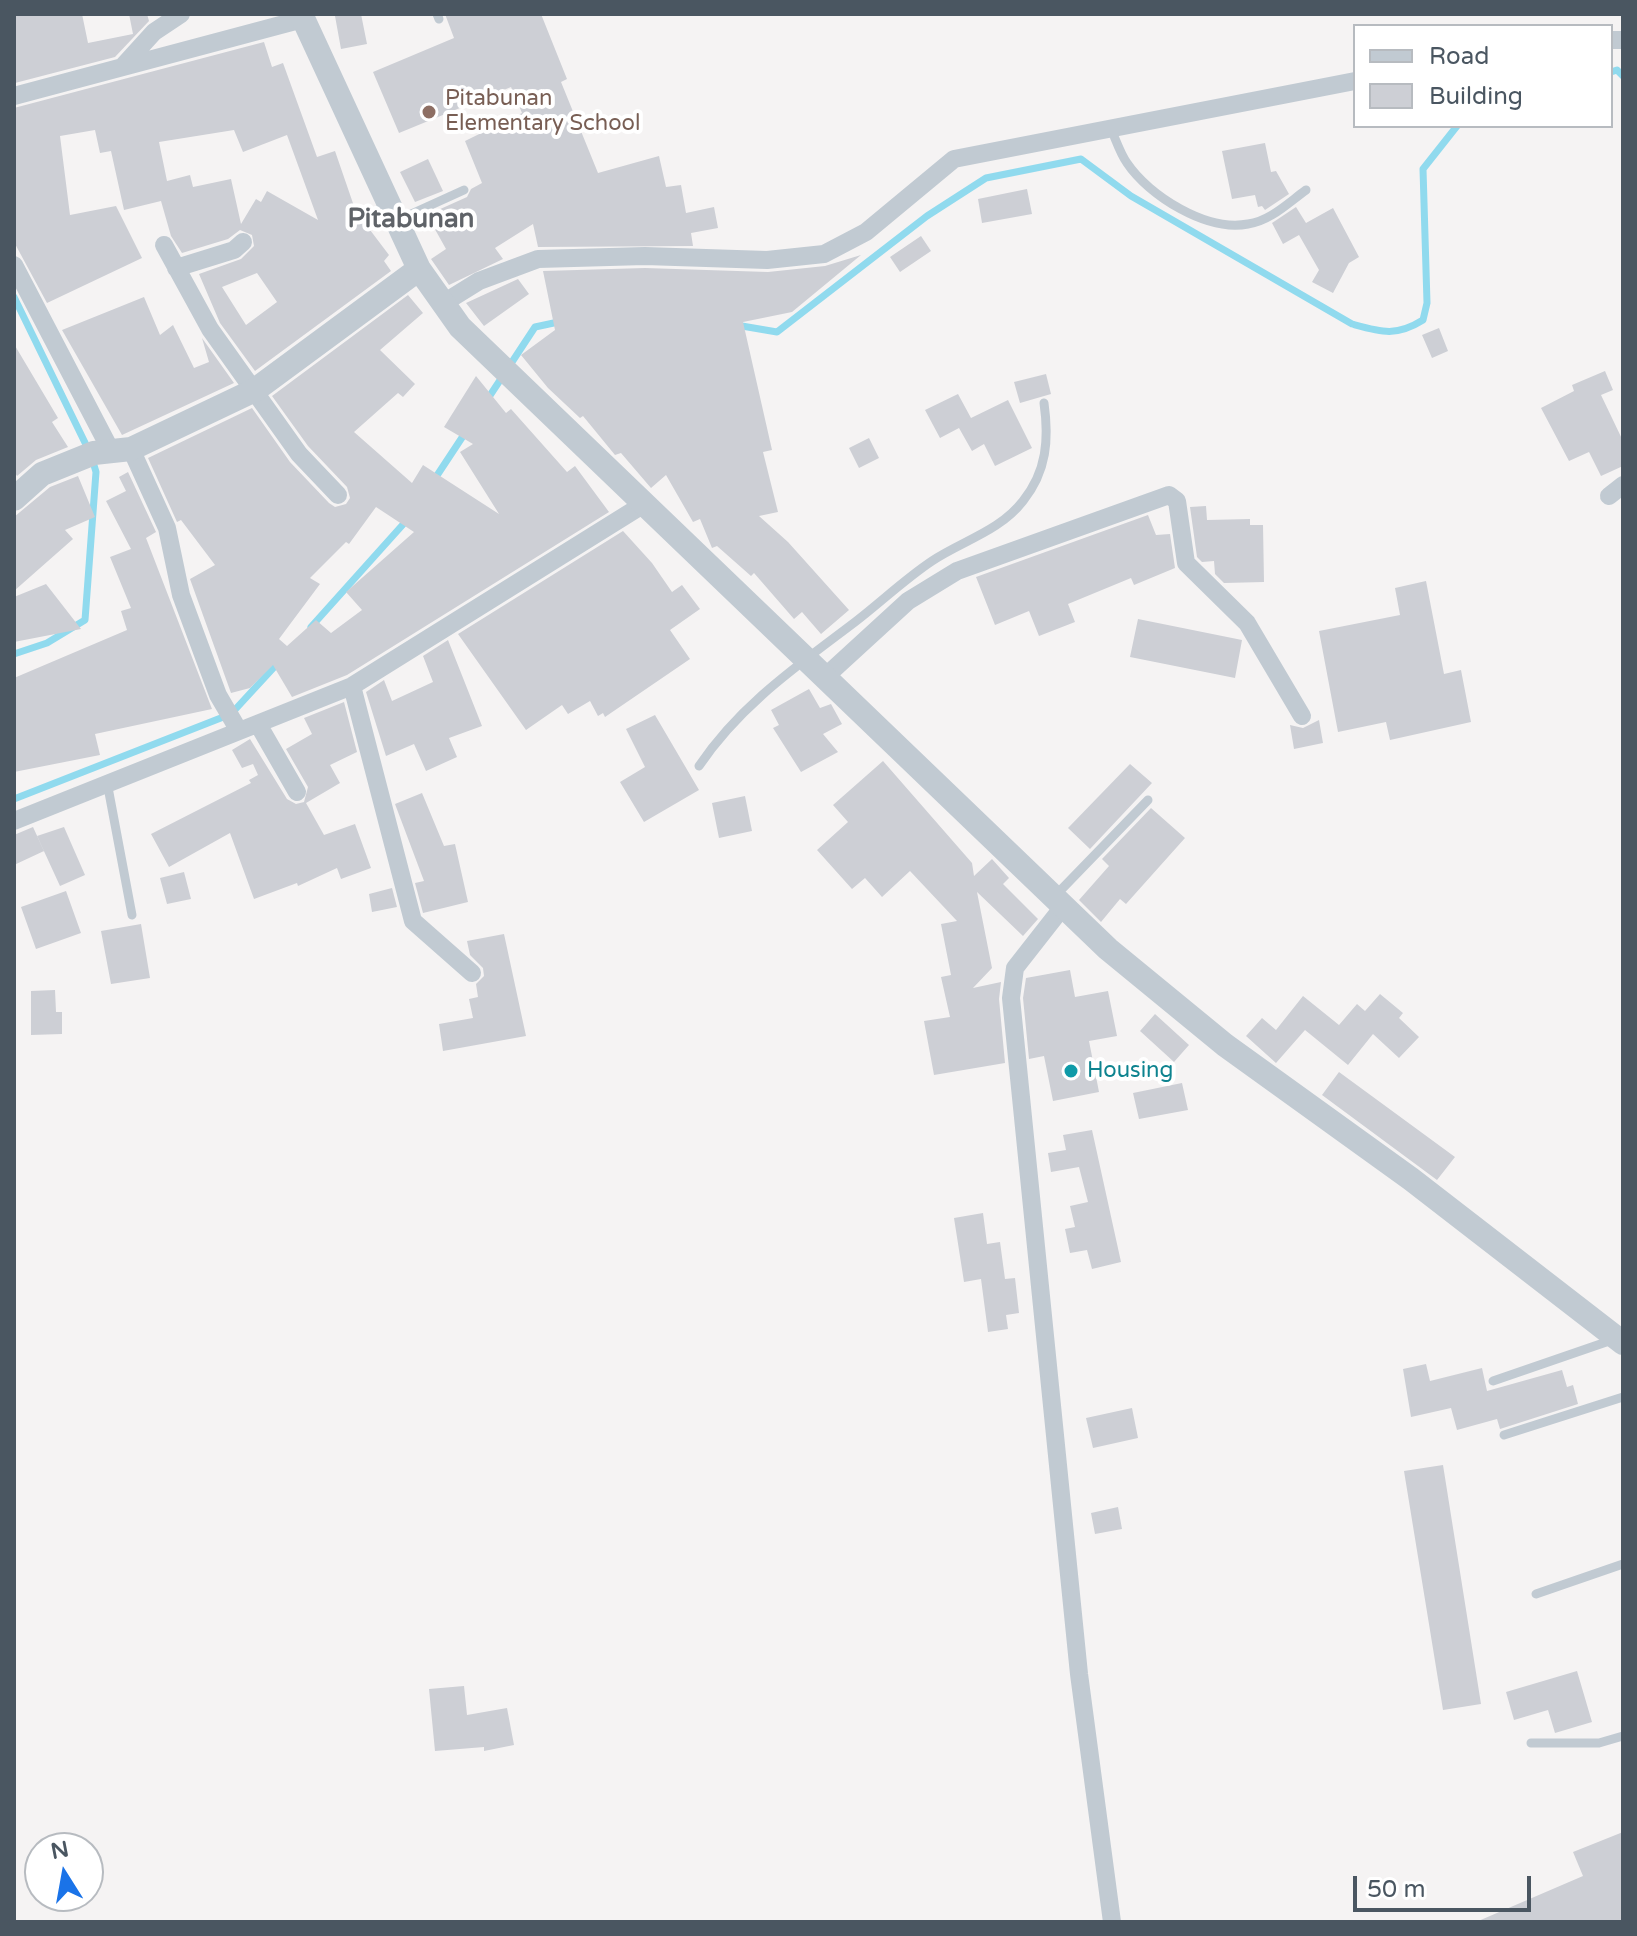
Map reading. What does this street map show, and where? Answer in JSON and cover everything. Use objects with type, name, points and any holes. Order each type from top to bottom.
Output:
[{"type":"street","points":[[124,65],[154,32],[181,14]]},
{"type":"street","points":[[14,96],[302,16],[419,269],[460,327],[1057,903],[1225,1045],[1411,1179],[1620,1341]]},
{"type":"street","points":[[442,304],[479,281],[538,259],[645,256],[767,260],[824,254],[866,232],[954,159],[1353,81]]},
{"type":"street","points":[[176,268],[234,250],[243,242]]},
{"type":"street","points":[[164,245],[210,329],[299,454],[338,495]]},
{"type":"street","points":[[14,265],[103,452],[167,528],[181,595],[218,695],[236,725]]},
{"type":"street","points":[[14,499],[42,474],[255,390],[419,269]]},
{"type":"street","points":[[825,677],[908,601],[957,571],[1169,495],[1177,501],[1186,563],[1247,623],[1302,716]]},
{"type":"street","points":[[14,821],[236,725],[258,724],[352,686],[644,504]]},
{"type":"street","points":[[352,686],[413,921],[472,973]]},
{"type":"street","points":[[258,724],[297,792]]},
{"type":"street","points":[[1057,903],[1015,968],[1011,998],[1079,1674],[1112,1922]]},
{"type":"lane","points":[[1111,129],[1126,162],[1153,190],[1212,221],[1249,224],[1270,217],[1306,190]]},
{"type":"lane","points":[[395,221],[464,190]]},
{"type":"lane","points":[[699,766],[737,716],[805,660],[930,562],[995,527],[1023,502],[1042,466],[1047,448],[1044,403]]},
{"type":"lane","points":[[107,782],[132,915]]},
{"type":"lane","points":[[1057,903],[1148,800]]},
{"type":"lane","points":[[1493,1381],[1620,1341]]},
{"type":"lane","points":[[1504,1435],[1623,1397]]},
{"type":"lane","points":[[1536,1594],[1623,1564]]},
{"type":"lane","points":[[1531,1743],[1599,1743],[1623,1736]]},
{"type":"building","points":[[14,14],[82,14],[88,43],[133,34],[129,14],[147,14],[149,21],[115,57],[15,83]]},
{"type":"building","points":[[361,14],[367,44],[341,49],[335,16]]},
{"type":"building","points":[[445,14],[541,14],[567,79],[561,82],[598,173],[659,156],[666,187],[681,185],[686,213],[714,207],[718,228],[691,233],[693,246],[538,247],[533,224],[495,248],[503,259],[449,285],[431,259],[446,249],[427,215],[467,197],[471,189],[482,183],[465,141],[522,113],[511,87],[399,133],[373,72],[454,38]]},
{"type":"building","points":[[264,42],[272,67],[283,63],[317,157],[335,151],[356,212],[361,211],[364,222],[389,255],[384,261],[391,271],[255,371],[220,323],[199,274],[241,259],[254,246],[252,235],[240,230],[228,239],[182,253],[171,236],[161,201],[124,210],[111,151],[100,153],[95,130],[60,136],[70,215],[116,206],[142,258],[47,303],[14,242],[14,108]],"holes":[[[234,130],[243,152],[287,135],[318,220],[267,191],[261,202],[256,199],[241,224],[231,179],[193,187],[190,175],[167,181],[159,142]],[[257,273],[277,302],[246,325],[222,287]]]},
{"type":"building","points":[[1265,143],[1271,172],[1276,171],[1289,194],[1265,210],[1262,206],[1258,207],[1255,195],[1232,199],[1222,151]]},
{"type":"building","points":[[428,159],[443,191],[415,202],[400,172]]},
{"type":"building","points":[[1027,189],[1032,214],[982,223],[978,199]]},
{"type":"building","points":[[1296,207],[1306,223],[1333,208],[1359,257],[1349,263],[1333,293],[1312,282],[1319,270],[1299,235],[1283,244],[1272,223]]},
{"type":"building","points":[[921,236],[931,251],[900,272],[890,257]]},
{"type":"building","points":[[861,255],[792,312],[743,322],[772,450],[763,452],[778,512],[759,516],[788,542],[849,610],[821,634],[802,612],[794,619],[754,573],[751,576],[717,546],[712,548],[700,519],[693,522],[666,475],[651,488],[621,453],[615,455],[583,416],[580,418],[548,388],[521,355],[555,330],[543,271],[645,268],[768,272],[825,266]]},
{"type":"building","points":[[518,279],[529,294],[484,326],[466,303]]},
{"type":"building","points":[[408,295],[423,313],[380,350],[415,384],[403,397],[398,393],[354,432],[412,483],[423,465],[499,514],[460,452],[473,444],[444,427],[476,376],[506,413],[511,409],[567,472],[575,466],[609,512],[347,675],[292,697],[273,665],[250,688],[231,693],[190,579],[215,565],[181,520],[177,522],[148,458],[252,408],[290,462],[329,503],[335,507],[346,504],[350,498],[347,487],[308,446],[272,396]],"holes":[[[376,507],[414,532],[346,592],[362,610],[331,633],[316,620],[287,646],[279,639],[320,584],[310,578],[346,542],[349,544]]]},
{"type":"building","points":[[144,297],[160,335],[173,325],[194,368],[209,362],[202,338],[234,383],[122,435],[62,330]]},
{"type":"building","points":[[1439,328],[1448,351],[1432,358],[1422,335]]},
{"type":"building","points":[[14,344],[58,418],[52,422],[68,447],[36,460],[17,476],[14,471]]},
{"type":"building","points":[[1605,371],[1613,390],[1601,395],[1623,441],[1623,466],[1601,476],[1589,452],[1569,461],[1541,408],[1574,391],[1572,385]]},
{"type":"building","points":[[1046,374],[1051,394],[1020,403],[1014,382]]},
{"type":"building","points":[[958,394],[971,418],[1008,400],[1032,448],[995,466],[984,444],[972,451],[959,428],[940,438],[925,410]]},
{"type":"building","points":[[869,438],[879,458],[859,468],[849,448]]},
{"type":"building","points":[[128,472],[156,532],[146,538],[212,709],[95,734],[100,755],[14,772],[14,678],[127,630],[121,611],[131,608],[110,557],[131,549],[106,501],[126,491],[119,477]]},
{"type":"building","points":[[78,476],[95,517],[65,530],[73,539],[14,591],[14,517],[50,487]]},
{"type":"building","points":[[1206,506],[1207,520],[1250,519],[1250,525],[1263,525],[1264,582],[1224,583],[1215,574],[1214,561],[1202,562],[1197,557],[1190,507]]},
{"type":"building","points":[[1148,515],[1156,535],[1170,534],[1175,568],[1134,585],[1131,578],[1068,604],[1075,622],[1039,636],[1029,611],[995,625],[976,577]]},
{"type":"building","points":[[623,531],[652,563],[672,592],[682,585],[700,609],[670,630],[690,659],[605,717],[603,713],[598,716],[590,701],[568,714],[562,705],[526,730],[458,634]]},
{"type":"building","points":[[1426,581],[1444,674],[1461,670],[1471,722],[1390,740],[1386,722],[1338,732],[1319,631],[1400,615],[1395,588]]},
{"type":"building","points":[[46,584],[81,629],[14,642],[14,597]]},
{"type":"building","points":[[1138,619],[1242,640],[1235,678],[1130,657]]},
{"type":"building","points":[[448,640],[482,726],[449,738],[457,757],[426,771],[414,744],[386,756],[366,692],[384,680],[392,701],[433,682],[423,656]]},
{"type":"building","points":[[809,689],[820,708],[831,704],[842,724],[823,734],[838,752],[801,772],[773,728],[779,725],[771,710]]},
{"type":"building","points":[[344,702],[357,752],[330,765],[340,783],[306,803],[324,835],[355,824],[371,868],[341,879],[337,868],[298,886],[297,883],[254,899],[230,833],[169,867],[151,834],[251,783],[249,780],[258,775],[253,764],[242,768],[232,750],[250,739],[287,799],[296,804],[304,802],[308,787],[286,749],[312,734],[304,718]]},
{"type":"building","points":[[655,715],[699,790],[644,822],[620,782],[645,767],[626,729]]},
{"type":"building","points":[[1319,720],[1323,743],[1294,749],[1290,725],[1303,728]]},
{"type":"building","points":[[883,761],[972,863],[974,876],[992,859],[1009,878],[1003,884],[1038,919],[1023,936],[977,892],[992,968],[973,988],[1001,982],[999,999],[1005,1063],[934,1075],[924,1021],[950,1017],[941,977],[951,975],[941,924],[957,921],[910,871],[882,897],[865,878],[852,889],[817,850],[848,822],[833,805]]},
{"type":"building","points":[[1130,764],[1152,783],[1090,849],[1068,828]]},
{"type":"building","points":[[422,793],[444,846],[455,844],[468,902],[423,913],[415,883],[424,881],[395,804]]},
{"type":"building","points":[[745,796],[752,831],[719,838],[712,803]]},
{"type":"building","points":[[1151,808],[1185,838],[1126,904],[1120,899],[1101,922],[1079,900],[1109,866],[1102,859]]},
{"type":"building","points":[[33,827],[44,851],[14,865],[14,835]]},
{"type":"building","points":[[64,827],[85,875],[60,886],[37,836]]},
{"type":"building","points":[[184,872],[191,899],[167,904],[160,878]]},
{"type":"building","points":[[392,888],[397,907],[372,912],[369,894]]},
{"type":"building","points":[[66,891],[81,933],[36,949],[21,907]]},
{"type":"building","points":[[141,924],[150,978],[111,984],[101,931]]},
{"type":"building","points":[[504,934],[526,1036],[443,1051],[439,1024],[473,1018],[469,999],[478,997],[476,984],[484,976],[483,968],[470,955],[467,941]]},
{"type":"building","points":[[1070,970],[1075,997],[1108,991],[1117,1036],[1089,1041],[1099,1092],[1053,1101],[1044,1056],[1029,1059],[1023,998],[1026,978]]},
{"type":"building","points":[[55,990],[56,1012],[62,1012],[62,1034],[31,1035],[31,991]]},
{"type":"building","points":[[1380,994],[1403,1013],[1399,1018],[1419,1037],[1399,1058],[1373,1034],[1348,1065],[1305,1030],[1276,1063],[1246,1036],[1262,1018],[1276,1030],[1303,996],[1339,1025],[1357,1004],[1365,1011]]},
{"type":"building","points":[[1155,1014],[1189,1045],[1174,1062],[1140,1031]]},
{"type":"building","points":[[1339,1072],[1455,1157],[1437,1180],[1322,1095]]},
{"type":"building","points":[[1182,1083],[1188,1110],[1139,1119],[1133,1093]]},
{"type":"building","points":[[1092,1130],[1121,1262],[1092,1269],[1087,1250],[1070,1253],[1065,1229],[1075,1227],[1070,1206],[1088,1202],[1079,1167],[1051,1172],[1048,1153],[1066,1150],[1063,1135]]},
{"type":"building","points":[[983,1213],[987,1244],[1000,1242],[1005,1279],[1015,1278],[1019,1313],[1006,1315],[1008,1329],[988,1332],[981,1279],[964,1282],[954,1218]]},
{"type":"building","points":[[1426,1364],[1430,1381],[1482,1368],[1487,1391],[1562,1370],[1567,1387],[1573,1385],[1578,1404],[1500,1429],[1497,1419],[1457,1430],[1451,1408],[1411,1417],[1403,1369]]},
{"type":"building","points":[[1132,1408],[1138,1438],[1093,1448],[1086,1418]]},
{"type":"building","points":[[1443,1465],[1481,1704],[1443,1710],[1404,1471]]},
{"type":"building","points":[[1118,1507],[1122,1529],[1095,1534],[1091,1513]]},
{"type":"building","points":[[1577,1671],[1592,1722],[1555,1733],[1548,1710],[1514,1720],[1506,1692]]},
{"type":"building","points":[[464,1686],[467,1715],[507,1708],[514,1745],[484,1751],[484,1747],[435,1751],[429,1689]]},
{"type":"building","points":[[1623,1832],[1623,1922],[1476,1922],[1583,1876],[1573,1852]]},
{"type":"waterway","points":[[1613,71],[1617,70],[1623,76]]},
{"type":"waterway","points":[[736,325],[777,332],[927,216],[986,178],[1081,159],[1131,196],[1352,324],[1380,331],[1405,329],[1423,320],[1427,303],[1423,169],[1455,128]]},
{"type":"waterway","points":[[14,297],[91,455],[96,472],[85,620],[47,643],[14,654]]},
{"type":"waterway","points":[[487,400],[535,327],[563,321]]},
{"type":"waterway","points":[[434,480],[467,430]]},
{"type":"waterway","points":[[311,627],[407,520]]},
{"type":"waterway","points":[[14,799],[231,714],[278,663]]},
{"type":"place","name":"Pitabunan Elementary School","points":[[429,112]]},
{"type":"place","name":"Housing","points":[[1071,1071]]},
{"type":"district","name":"Pitabunan","points":[[411,220]]}]
